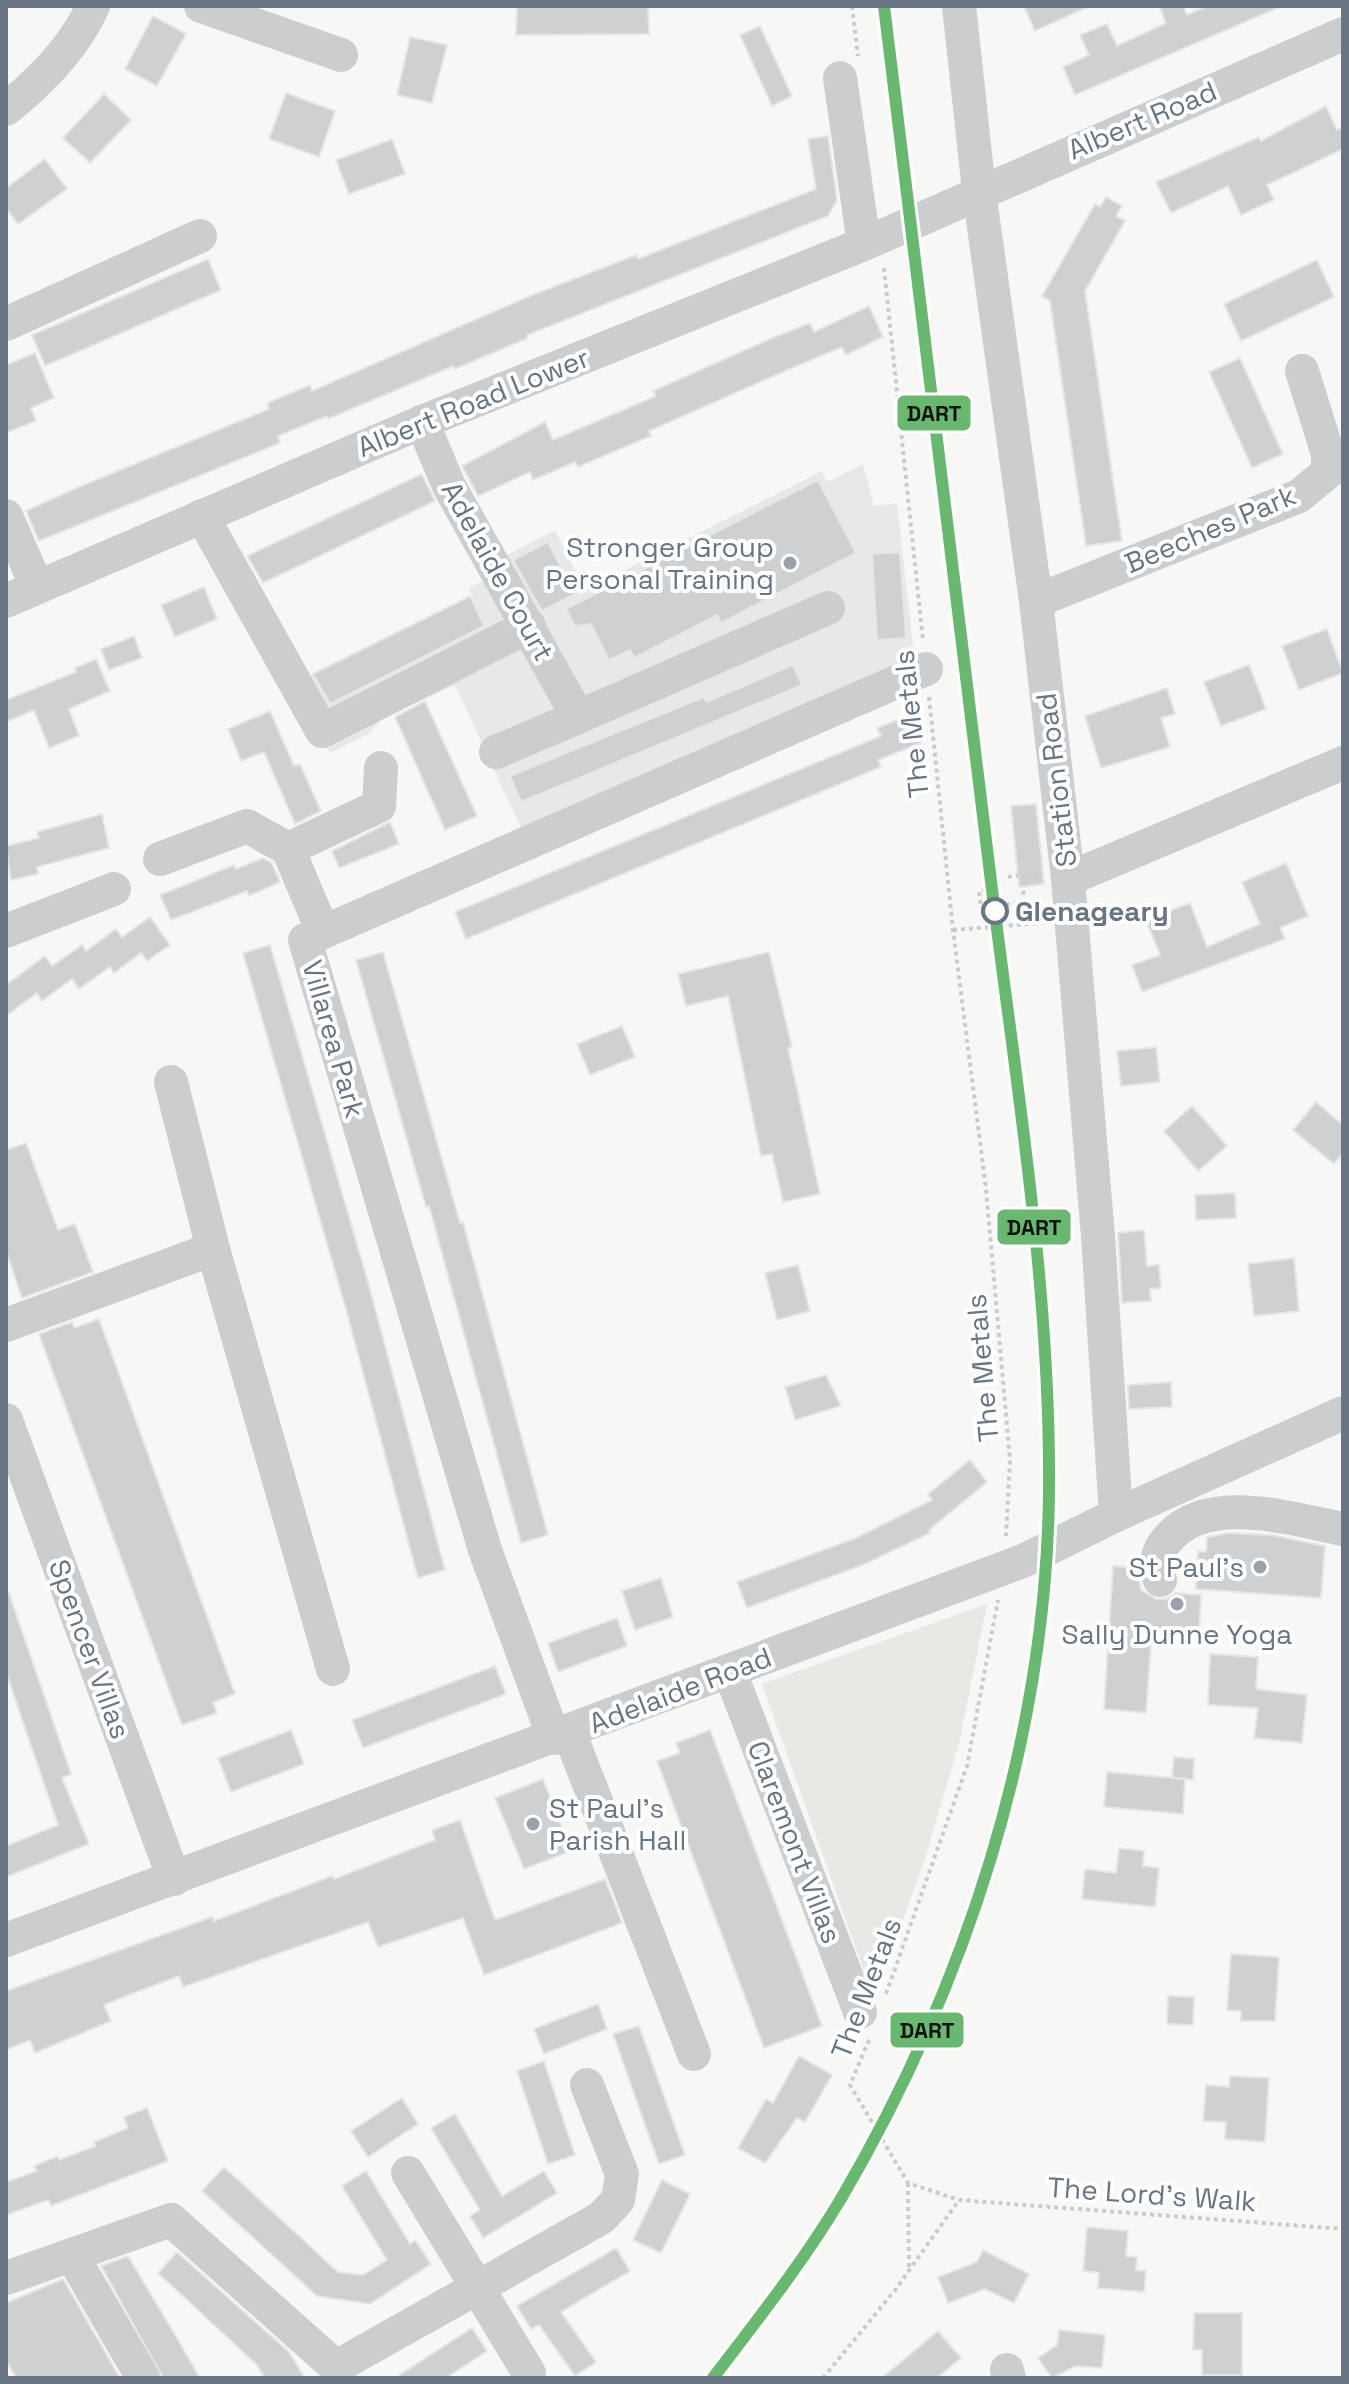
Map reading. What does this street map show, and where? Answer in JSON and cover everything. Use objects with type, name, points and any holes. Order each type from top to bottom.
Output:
[{"type":"street","points":[[6,109],[31,89],[68,45],[93,6]]},
{"type":"street","points":[[201,6],[341,55]]},
{"type":"street","name":"Station Road","points":[[959,6],[979,191],[1036,601],[1053,876],[1098,1236],[1116,1515]]},
{"type":"street","name":"Albert Road","points":[[942,208],[1343,34]]},
{"type":"street","points":[[840,78],[872,240]]},
{"type":"street","name":"Albert Road Lower","points":[[6,601],[422,422],[872,240],[942,208]]},
{"type":"street","points":[[6,324],[200,236]]},
{"type":"street","name":"Beeches Park","points":[[1036,601],[1299,496],[1328,472],[1328,454],[1302,371]]},
{"type":"street","name":"Adelaide Court","points":[[422,422],[449,486],[578,717]]},
{"type":"street","points":[[6,516],[37,587]]},
{"type":"street","points":[[202,516],[322,731],[529,626]]},
{"type":"street","points":[[496,752],[828,608]]},
{"type":"street","name":"Villarea Park","points":[[561,1735],[485,1550],[305,940],[926,669]]},
{"type":"street","points":[[1053,876],[1343,763]]},
{"type":"street","points":[[288,849],[379,806],[381,768]]},
{"type":"street","points":[[160,859],[247,826],[288,849],[323,932]]},
{"type":"street","points":[[6,931],[114,889]]},
{"type":"street","points":[[171,1082],[213,1249],[333,1669]]},
{"type":"street","points":[[6,1325],[213,1249]]},
{"type":"street","name":"Adelaide Road","points":[[6,1940],[1014,1564],[1343,1413]]},
{"type":"street","name":"Spencer Villas","points":[[6,1420],[174,1879]]},
{"type":"street","points":[[1160,1580],[1156,1571],[1160,1549],[1181,1525],[1191,1519],[1253,1513],[1343,1529]]},
{"type":"street","name":"Claremont Villas","points":[[730,1672],[869,2022]]},
{"type":"street","points":[[561,1735],[694,2054]]},
{"type":"street","points":[[6,2278],[73,2257],[171,2220],[337,2372],[601,2218],[618,2200],[622,2174],[587,2085]]},
{"type":"street","points":[[408,2173],[529,2373]]},
{"type":"street","points":[[73,2257],[143,2378]]},
{"type":"path","name":"The Metals","points":[[872,240],[926,669],[953,930],[986,1189],[1010,1460],[1014,1564],[967,1766],[869,2022],[867,2047],[850,2085],[908,2183]]},
{"type":"path","points":[[1008,877],[1018,875]]},
{"type":"path","points":[[986,890],[979,891],[981,907],[1021,903],[1025,883],[1053,876]]},
{"type":"path","points":[[953,930],[1034,923]]},
{"type":"path","points":[[823,2378],[909,2270],[959,2200],[908,2183],[909,2270]]},
{"type":"path","name":"The Lord's Walk","points":[[959,2200],[1343,2229]]},
{"type":"shaded area","points":[[447,434],[444,440],[503,557],[555,530],[585,590],[822,471],[827,482],[863,464],[874,506],[897,503],[915,663],[521,828],[455,685],[382,719],[369,734],[330,753],[316,728],[308,677],[473,598],[469,588],[493,576],[417,447]]},
{"type":"shaded area","points":[[987,1604],[960,1739],[925,1859],[874,1999],[762,1684]]},
{"type":"building","points":[[517,6],[648,6],[649,34],[516,35]]},
{"type":"building","points":[[1024,6],[1090,6],[1035,31]]},
{"type":"building","points":[[1159,6],[1183,6],[1187,15],[1207,6],[1282,6],[1075,95],[1063,67],[1089,55],[1080,35],[1107,24],[1117,46],[1166,23]]},
{"type":"building","points":[[153,16],[186,34],[157,86],[125,69]]},
{"type":"building","points":[[760,26],[792,96],[772,106],[740,35]]},
{"type":"building","points":[[410,37],[447,45],[432,103],[397,95]]},
{"type":"building","points":[[286,93],[335,111],[319,157],[269,139]]},
{"type":"building","points":[[104,94],[131,120],[90,163],[63,138]]},
{"type":"building","points":[[1326,106],[1337,130],[1343,127],[1343,149],[1267,185],[1274,200],[1241,215],[1228,186],[1171,213],[1156,182],[1259,137],[1261,141]]},
{"type":"building","points":[[828,136],[837,200],[828,216],[527,335],[528,338],[455,369],[453,366],[328,419],[327,416],[278,436],[280,443],[39,541],[26,511],[74,489],[269,409],[267,403],[310,385],[312,391],[530,296],[636,255],[638,259],[816,189],[808,139]]},
{"type":"building","points":[[392,139],[405,174],[349,194],[336,160]]},
{"type":"building","points":[[45,159],[67,189],[18,224],[6,208],[6,188]]},
{"type":"building","points":[[1106,197],[1122,206],[1116,216],[1125,221],[1085,291],[1122,541],[1086,546],[1050,301],[1042,296],[1095,204],[1100,207]]},
{"type":"building","points":[[208,259],[221,290],[45,366],[32,335]]},
{"type":"building","points":[[1317,260],[1334,297],[1241,341],[1224,304]]},
{"type":"building","points":[[869,306],[883,337],[846,355],[842,347],[785,371],[649,431],[651,436],[578,467],[575,462],[533,480],[530,472],[478,496],[462,466],[545,422],[553,440],[656,396],[653,391],[772,338],[810,323],[814,332]]},
{"type":"building","points":[[35,353],[54,398],[31,408],[36,421],[6,433],[6,365]]},
{"type":"building","points":[[1240,358],[1283,454],[1252,468],[1209,372]]},
{"type":"building","points":[[422,474],[435,501],[263,583],[247,556]]},
{"type":"building","points":[[818,480],[856,553],[721,623],[717,615],[634,658],[630,650],[609,660],[591,624],[575,626],[566,609]]},
{"type":"building","points":[[548,542],[575,594],[542,611],[513,560]]},
{"type":"building","points":[[900,552],[906,638],[877,640],[872,554]]},
{"type":"building","points":[[204,587],[217,619],[175,637],[161,605]]},
{"type":"building","points":[[470,596],[484,626],[330,704],[313,674]]},
{"type":"building","points":[[1327,629],[1343,673],[1299,690],[1282,646]]},
{"type":"building","points":[[134,636],[142,658],[109,670],[101,649]]},
{"type":"building","points":[[96,659],[110,691],[69,709],[79,736],[49,748],[34,710],[6,722],[6,700],[76,672],[75,668]]},
{"type":"building","points":[[793,665],[802,685],[521,802],[510,776],[704,697],[707,702]]},
{"type":"building","points":[[1249,665],[1266,709],[1221,726],[1204,682]]},
{"type":"building","points":[[1167,688],[1175,714],[1161,718],[1170,747],[1101,768],[1085,716]]},
{"type":"building","points":[[425,701],[477,816],[445,830],[395,717]]},
{"type":"building","points":[[270,711],[294,766],[300,764],[321,811],[295,824],[264,752],[241,761],[228,729]]},
{"type":"building","points":[[910,715],[921,743],[878,760],[881,767],[466,939],[455,912],[881,736],[877,728]]},
{"type":"building","points":[[1036,804],[1044,884],[1019,887],[1011,806]]},
{"type":"building","points":[[102,814],[109,848],[37,867],[38,874],[11,880],[6,846],[39,838],[37,832]]},
{"type":"building","points":[[390,822],[399,844],[339,868],[332,851]]},
{"type":"building","points":[[263,858],[272,863],[280,882],[249,896],[247,891],[171,920],[160,895],[234,865],[236,869]]},
{"type":"building","points":[[1286,863],[1308,916],[1280,928],[1285,939],[1142,992],[1132,965],[1160,955],[1146,920],[1190,903],[1207,947],[1260,924],[1242,882]]},
{"type":"building","points":[[150,917],[170,945],[147,961],[141,953],[114,973],[110,967],[79,989],[72,979],[42,1001],[37,993],[6,1016],[6,985],[45,956],[52,966],[82,945],[86,951],[116,929],[122,937]]},
{"type":"building","points":[[270,945],[368,1282],[445,1570],[418,1578],[347,1313],[243,953]]},
{"type":"building","points":[[383,952],[460,1223],[463,1222],[548,1535],[521,1543],[429,1206],[426,1207],[356,960]]},
{"type":"building","points":[[769,952],[792,1047],[788,1048],[820,1194],[783,1202],[772,1154],[761,1156],[728,996],[686,1006],[678,974]]},
{"type":"building","points":[[622,1026],[635,1057],[590,1075],[577,1044]]},
{"type":"building","points":[[1156,1047],[1160,1082],[1121,1086],[1117,1051]]},
{"type":"building","points":[[1316,1102],[1343,1125],[1343,1153],[1334,1164],[1293,1130]]},
{"type":"building","points":[[1192,1106],[1227,1146],[1198,1171],[1164,1131]]},
{"type":"building","points":[[26,1143],[58,1230],[75,1224],[93,1272],[22,1298],[6,1251],[6,1150]]},
{"type":"building","points":[[1235,1193],[1236,1218],[1196,1220],[1195,1195]]},
{"type":"building","points":[[1144,1230],[1147,1266],[1159,1265],[1161,1288],[1150,1289],[1151,1301],[1122,1303],[1118,1233]]},
{"type":"building","points":[[1294,1258],[1299,1311],[1254,1316],[1248,1264]]},
{"type":"building","points":[[798,1265],[810,1311],[777,1320],[765,1273]]},
{"type":"building","points":[[99,1319],[235,1694],[213,1702],[217,1713],[182,1725],[39,1334],[72,1322],[74,1328]]},
{"type":"building","points":[[826,1375],[841,1406],[795,1420],[785,1387]]},
{"type":"building","points":[[1171,1382],[1172,1407],[1129,1409],[1128,1385]]},
{"type":"building","points":[[970,1460],[987,1482],[929,1530],[930,1533],[865,1564],[747,1608],[737,1582],[856,1538],[932,1500],[928,1494]]},
{"type":"building","name":"St Paul's","points":[[1228,1533],[1272,1535],[1325,1546],[1321,1598],[1196,1589],[1198,1551],[1206,1552],[1207,1537]]},
{"type":"building","points":[[1113,1566],[1137,1568],[1141,1590],[1156,1599],[1166,1599],[1175,1593],[1201,1595],[1199,1635],[1152,1632],[1146,1713],[1104,1709]]},
{"type":"building","points":[[661,1578],[673,1617],[635,1630],[622,1591]]},
{"type":"building","points":[[6,1593],[9,1593],[71,1774],[62,1778],[89,1844],[6,1877],[6,1846],[58,1825],[6,1672]]},
{"type":"building","points":[[617,1618],[627,1646],[558,1672],[548,1643]]},
{"type":"building","points":[[1210,1654],[1258,1657],[1256,1689],[1307,1695],[1302,1743],[1254,1738],[1258,1708],[1208,1705]]},
{"type":"building","points":[[495,1666],[506,1694],[363,1748],[352,1720]]},
{"type":"building","points":[[291,1730],[304,1764],[231,1792],[218,1758]]},
{"type":"building","points":[[710,1730],[822,2026],[764,2048],[657,1761],[680,1753],[676,1743]]},
{"type":"building","points":[[1174,1757],[1194,1759],[1193,1780],[1172,1778]]},
{"type":"building","points":[[1107,1772],[1185,1779],[1183,1814],[1104,1807]]},
{"type":"building","name":"St Paul's Parish Hall","points":[[543,1779],[571,1851],[524,1869],[495,1798]]},
{"type":"building","points":[[460,1820],[495,1920],[605,1879],[622,1923],[484,1975],[463,1918],[378,1947],[368,1922],[183,1987],[179,1976],[131,1994],[104,2005],[111,2021],[35,2053],[30,2040],[6,2050],[6,1991],[212,1917],[214,1921],[332,1876],[334,1879],[435,1840],[432,1830]]},
{"type":"building","points":[[1119,1848],[1144,1851],[1143,1866],[1159,1868],[1155,1907],[1082,1899],[1085,1869],[1116,1873]]},
{"type":"building","points":[[1231,1954],[1279,1957],[1275,2021],[1241,2021],[1241,2011],[1227,2010]]},
{"type":"building","points":[[1168,1996],[1194,1997],[1193,2025],[1167,2024]]},
{"type":"building","points":[[598,2004],[607,2029],[544,2054],[534,2029]]},
{"type":"building","points":[[639,2026],[685,2155],[659,2164],[613,2034]]},
{"type":"building","points":[[799,2056],[832,2075],[805,2122],[797,2118],[765,2163],[738,2148],[766,2099],[773,2103]]},
{"type":"building","points":[[544,2061],[575,2155],[548,2164],[517,2071]]},
{"type":"building","points":[[1230,2076],[1269,2078],[1265,2142],[1225,2139],[1226,2122],[1203,2121],[1206,2085],[1229,2087]]},
{"type":"building","points":[[402,2098],[418,2124],[368,2157],[351,2131]]},
{"type":"building","points":[[147,2108],[168,2161],[51,2206],[48,2200],[6,2215],[6,2182],[37,2171],[34,2166],[58,2156],[59,2160],[96,2146],[94,2142],[128,2128],[124,2117]]},
{"type":"building","points":[[455,2114],[502,2196],[544,2171],[557,2193],[483,2238],[470,2216],[480,2210],[431,2128]]},
{"type":"building","points":[[224,2167],[338,2272],[363,2275],[387,2260],[342,2186],[366,2171],[410,2244],[415,2240],[431,2264],[370,2304],[317,2296],[202,2191]]},
{"type":"building","points":[[662,2180],[690,2194],[661,2253],[633,2240]]},
{"type":"building","points":[[1087,2227],[1128,2231],[1126,2256],[1137,2257],[1136,2270],[1146,2271],[1144,2292],[1098,2288],[1099,2273],[1083,2271]]},
{"type":"building","points":[[616,2248],[630,2271],[561,2312],[596,2362],[575,2376],[539,2325],[531,2329],[517,2306]]},
{"type":"building","points":[[983,2250],[1029,2274],[1014,2303],[985,2289],[948,2303],[938,2277],[977,2262]]},
{"type":"building","points":[[177,2252],[289,2352],[305,2378],[265,2378],[256,2364],[158,2273]]},
{"type":"building","points":[[128,2256],[200,2378],[163,2378],[101,2266]]},
{"type":"building","points":[[63,2279],[120,2378],[16,2378],[6,2360],[6,2303]]},
{"type":"building","points":[[1194,2313],[1242,2313],[1242,2375],[1202,2375],[1202,2350],[1193,2350]]},
{"type":"building","points":[[472,2328],[487,2351],[446,2378],[395,2378]]},
{"type":"building","points":[[1059,2330],[1105,2335],[1102,2368],[1076,2366],[1052,2378],[1038,2358],[1057,2345]]},
{"type":"building","points":[[938,2331],[961,2358],[937,2378],[882,2378]]},
{"type":"transit line","name":"DART","points":[[713,2378],[780,2289],[842,2197],[886,2116],[926,2032],[961,1946],[991,1858],[1015,1768],[1033,1677],[1044,1585],[1049,1493],[1048,1414],[1029,1178],[884,6]]},
{"type":"place","name":"Stronger Group Personal Training","points":[[790,563]]},
{"type":"place","name":"Glenageary","points":[[995,911]]},
{"type":"place","name":"St Paul's","points":[[1260,1567]]},
{"type":"place","name":"Sally Dunne Yoga","points":[[1177,1604]]},
{"type":"place","name":"St Paul's Parish Hall","points":[[533,1824]]}]
